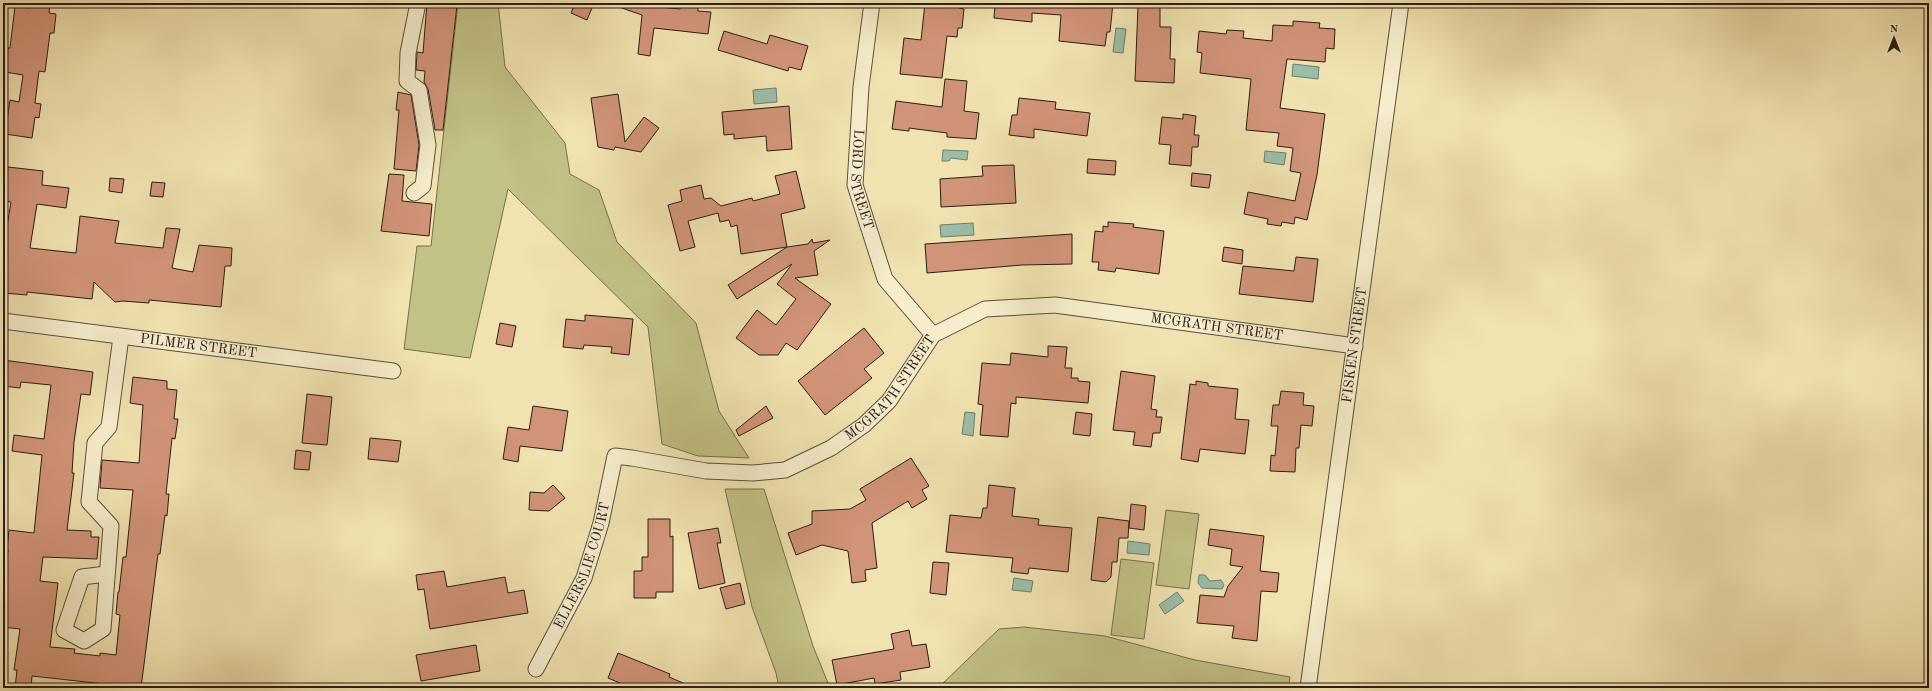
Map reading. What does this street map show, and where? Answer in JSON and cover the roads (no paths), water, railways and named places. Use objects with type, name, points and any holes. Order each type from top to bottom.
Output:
[{"type":"street","points":[[414,193],[423,186],[428,145],[419,90],[407,81],[408,53],[418,3]]},
{"type":"street","name":"LORD STREET","points":[[872,3],[861,86],[855,185],[885,279],[933,335]]},
{"type":"street","name":"FISKEN STREET","points":[[1308,688],[1401,3]]},
{"type":"street","name":"MCGRATH STREET","points":[[615,456],[706,471],[753,473],[785,470],[831,448],[864,425],[889,401],[933,335],[985,309],[1055,305],[1355,346]]},
{"type":"street","name":"PILMER STREET","points":[[3,321],[393,371]]},
{"type":"street","points":[[106,574],[111,526],[88,502],[95,443],[109,427],[121,337]]},
{"type":"street","name":"ELLERSLIE COURT","points":[[536,670],[584,578],[601,523],[615,456]]}]
